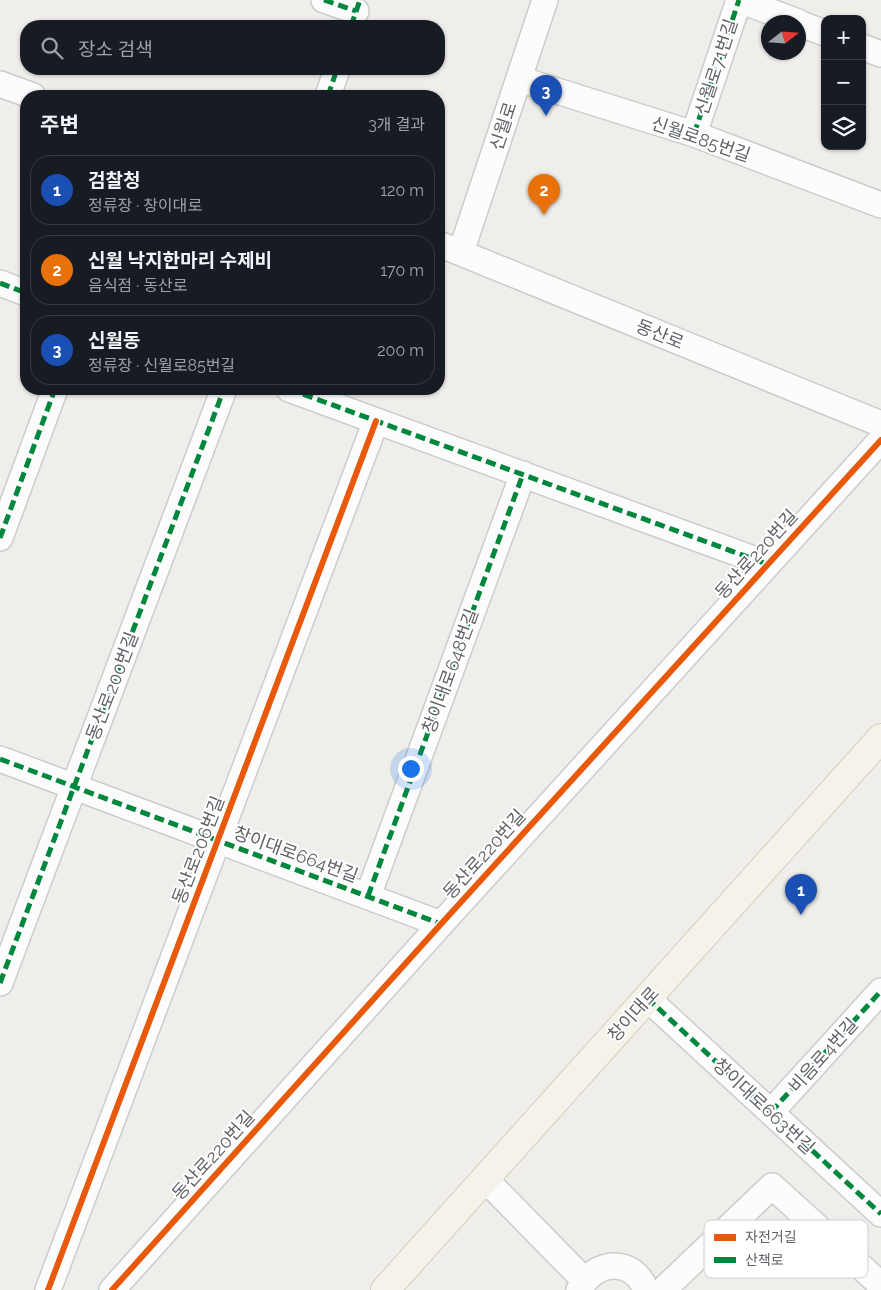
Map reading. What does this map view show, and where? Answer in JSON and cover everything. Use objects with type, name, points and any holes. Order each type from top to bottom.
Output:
[{"type":"main road","name":"창이대로","points":[[385,1290],[881,738]]},
{"type":"street","points":[[324,0],[356,13]]},
{"type":"street","name":"신월로","points":[[450,248],[519,78],[545,0]]},
{"type":"street","points":[[739,0],[777,15]]},
{"type":"street","name":"신월로71번길","points":[[694,134],[739,0]]},
{"type":"street","points":[[806,26],[821,32]]},
{"type":"street","points":[[866,48],[881,54]]},
{"type":"street","points":[[330,90],[335,75]]},
{"type":"street","name":"신월로85번길","points":[[519,78],[694,134],[881,205]]},
{"type":"street","points":[[0,84],[20,91]]},
{"type":"street","name":"동산로","points":[[450,248],[881,424]]},
{"type":"street","points":[[0,283],[20,291]]},
{"type":"street","points":[[0,538],[53,395]]},
{"type":"street","name":"동산로200번길","points":[[0,983],[222,395]]},
{"type":"street","points":[[305,395],[767,564]]},
{"type":"street","name":"동산로206번길","points":[[48,1290],[376,421]]},
{"type":"street","name":"동산로220번길","points":[[112,1290],[441,924],[881,440]]},
{"type":"street","name":"창이대로648번길","points":[[368,896],[523,474]]},
{"type":"street","name":"창이대로664번길","points":[[0,759],[441,924]]},
{"type":"street","name":"창이대로663번길","points":[[647,998],[881,1214]]},
{"type":"street","name":"비음로4번길","points":[[771,1112],[879,998]]},
{"type":"street","points":[[485,1179],[581,1285],[592,1272],[603,1267],[614,1266],[626,1268],[635,1274],[646,1290]]},
{"type":"street","points":[[737,1220],[772,1186],[809,1220]]},
{"type":"street","points":[[664,1290],[704,1251]]},
{"type":"street","points":[[868,1273],[881,1285]]},
{"type":"marked path","points":[[324,0],[356,11]]},
{"type":"marked path","points":[[353,20],[360,0]]},
{"type":"marked path","points":[[694,134],[739,0]]},
{"type":"marked path","points":[[330,90],[335,75]]},
{"type":"marked path","points":[[0,283],[20,291]]},
{"type":"marked path","points":[[0,538],[53,395]]},
{"type":"marked path","points":[[0,983],[222,395]]},
{"type":"marked path","points":[[305,395],[767,564]]},
{"type":"marked path","points":[[368,896],[523,474]]},
{"type":"marked path","points":[[0,759],[441,924]]},
{"type":"marked path","points":[[771,1112],[881,991]]},
{"type":"marked path","points":[[647,998],[881,1214]]},
{"type":"cycle path","points":[[48,1290],[376,421]]},
{"type":"cycle path","points":[[112,1290],[441,924],[881,440]]},
{"type":"place","name":"신월동","points":[[546,116]]},
{"type":"place","name":"신월 낙지한마리 수제비","points":[[544,215]]},
{"type":"place","name":"검찰청","points":[[801,915]]}]
